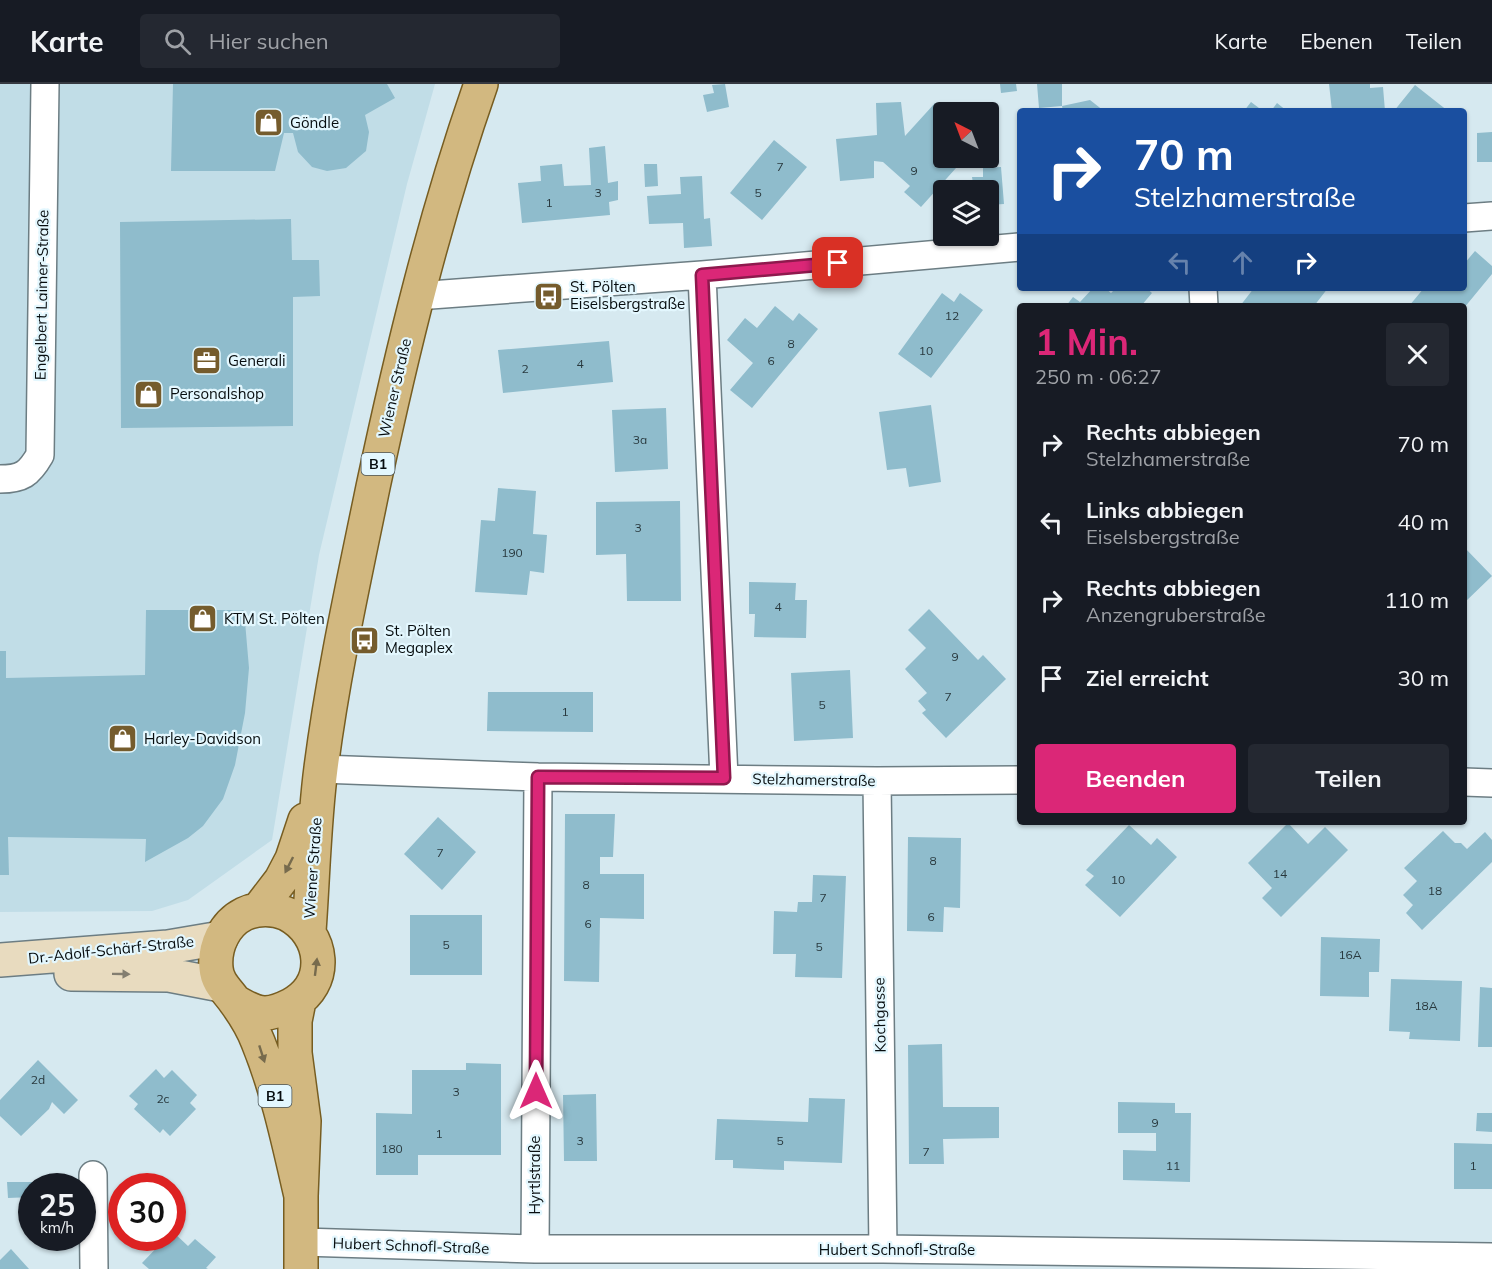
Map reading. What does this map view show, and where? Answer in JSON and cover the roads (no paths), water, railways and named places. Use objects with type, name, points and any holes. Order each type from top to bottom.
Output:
[{"type":"main road","name":"Wiener Straße","points":[[309,931],[321,769],[350,597],[390,409],[417,296],[458,150],[480,84]]},
{"type":"main road","name":"Wiener Straße","points":[[258,909],[281,880],[292,860],[321,769]]},
{"type":"main road","points":[[258,909],[279,910],[294,918],[309,931]]},
{"type":"main road","name":"B1","points":[[258,909],[243,915],[229,925],[221,938],[216,954],[216,970],[258,1041],[284,1124],[301,1196]]},
{"type":"main road","name":"B1","points":[[301,1255],[304,1121],[295,1053],[295,1021],[299,1001],[311,987],[317,971],[317,947],[309,931]]},
{"type":"main road","points":[[228,993],[252,1011],[266,1013],[281,1010],[299,1001]]},
{"type":"street","name":"Engelbert Laimer-Straße","points":[[0,479],[15,479],[31,471],[40,455],[45,84]]},
{"type":"street","points":[[1467,218],[1492,216]]},
{"type":"street","points":[[417,296],[702,275],[1017,247]]},
{"type":"street","points":[[702,275],[724,778]]},
{"type":"street","name":"Stelzhamerstraße","points":[[321,769],[538,777],[877,782],[1017,780]]},
{"type":"street","name":"Hyrtlstraße","points":[[535,1249],[538,777]]},
{"type":"street","name":"Kochgasse","points":[[877,782],[883,1249]]},
{"type":"street","points":[[1467,782],[1492,783]]},
{"type":"street","name":"Dr.-Adolf-Schärf-Straße","points":[[0,960],[168,947],[221,938]]},
{"type":"street","name":"Dr.-Adolf-Schärf-Straße","points":[[0,973],[169,975],[228,993]]},
{"type":"street","name":"Hubert Schnofl-Straße","points":[[301,1255],[535,1249],[730,1259],[883,1249],[1492,1257]]},
{"type":"street","points":[[94,1251],[94,1269]]},
{"type":"place","name":"Göndle","points":[[269,123]]},
{"type":"place","name":"St. Pölten Eiselsbergstraße","points":[[549,296]]},
{"type":"place","name":"Generali","points":[[207,361]]},
{"type":"place","name":"Personalshop","points":[[149,394]]},
{"type":"place","name":"KTM St. Pölten","points":[[203,619]]},
{"type":"place","name":"St. Pölten Megaplex","points":[[364,640]]},
{"type":"place","name":"Harley-Davidson","points":[[123,739]]}]
